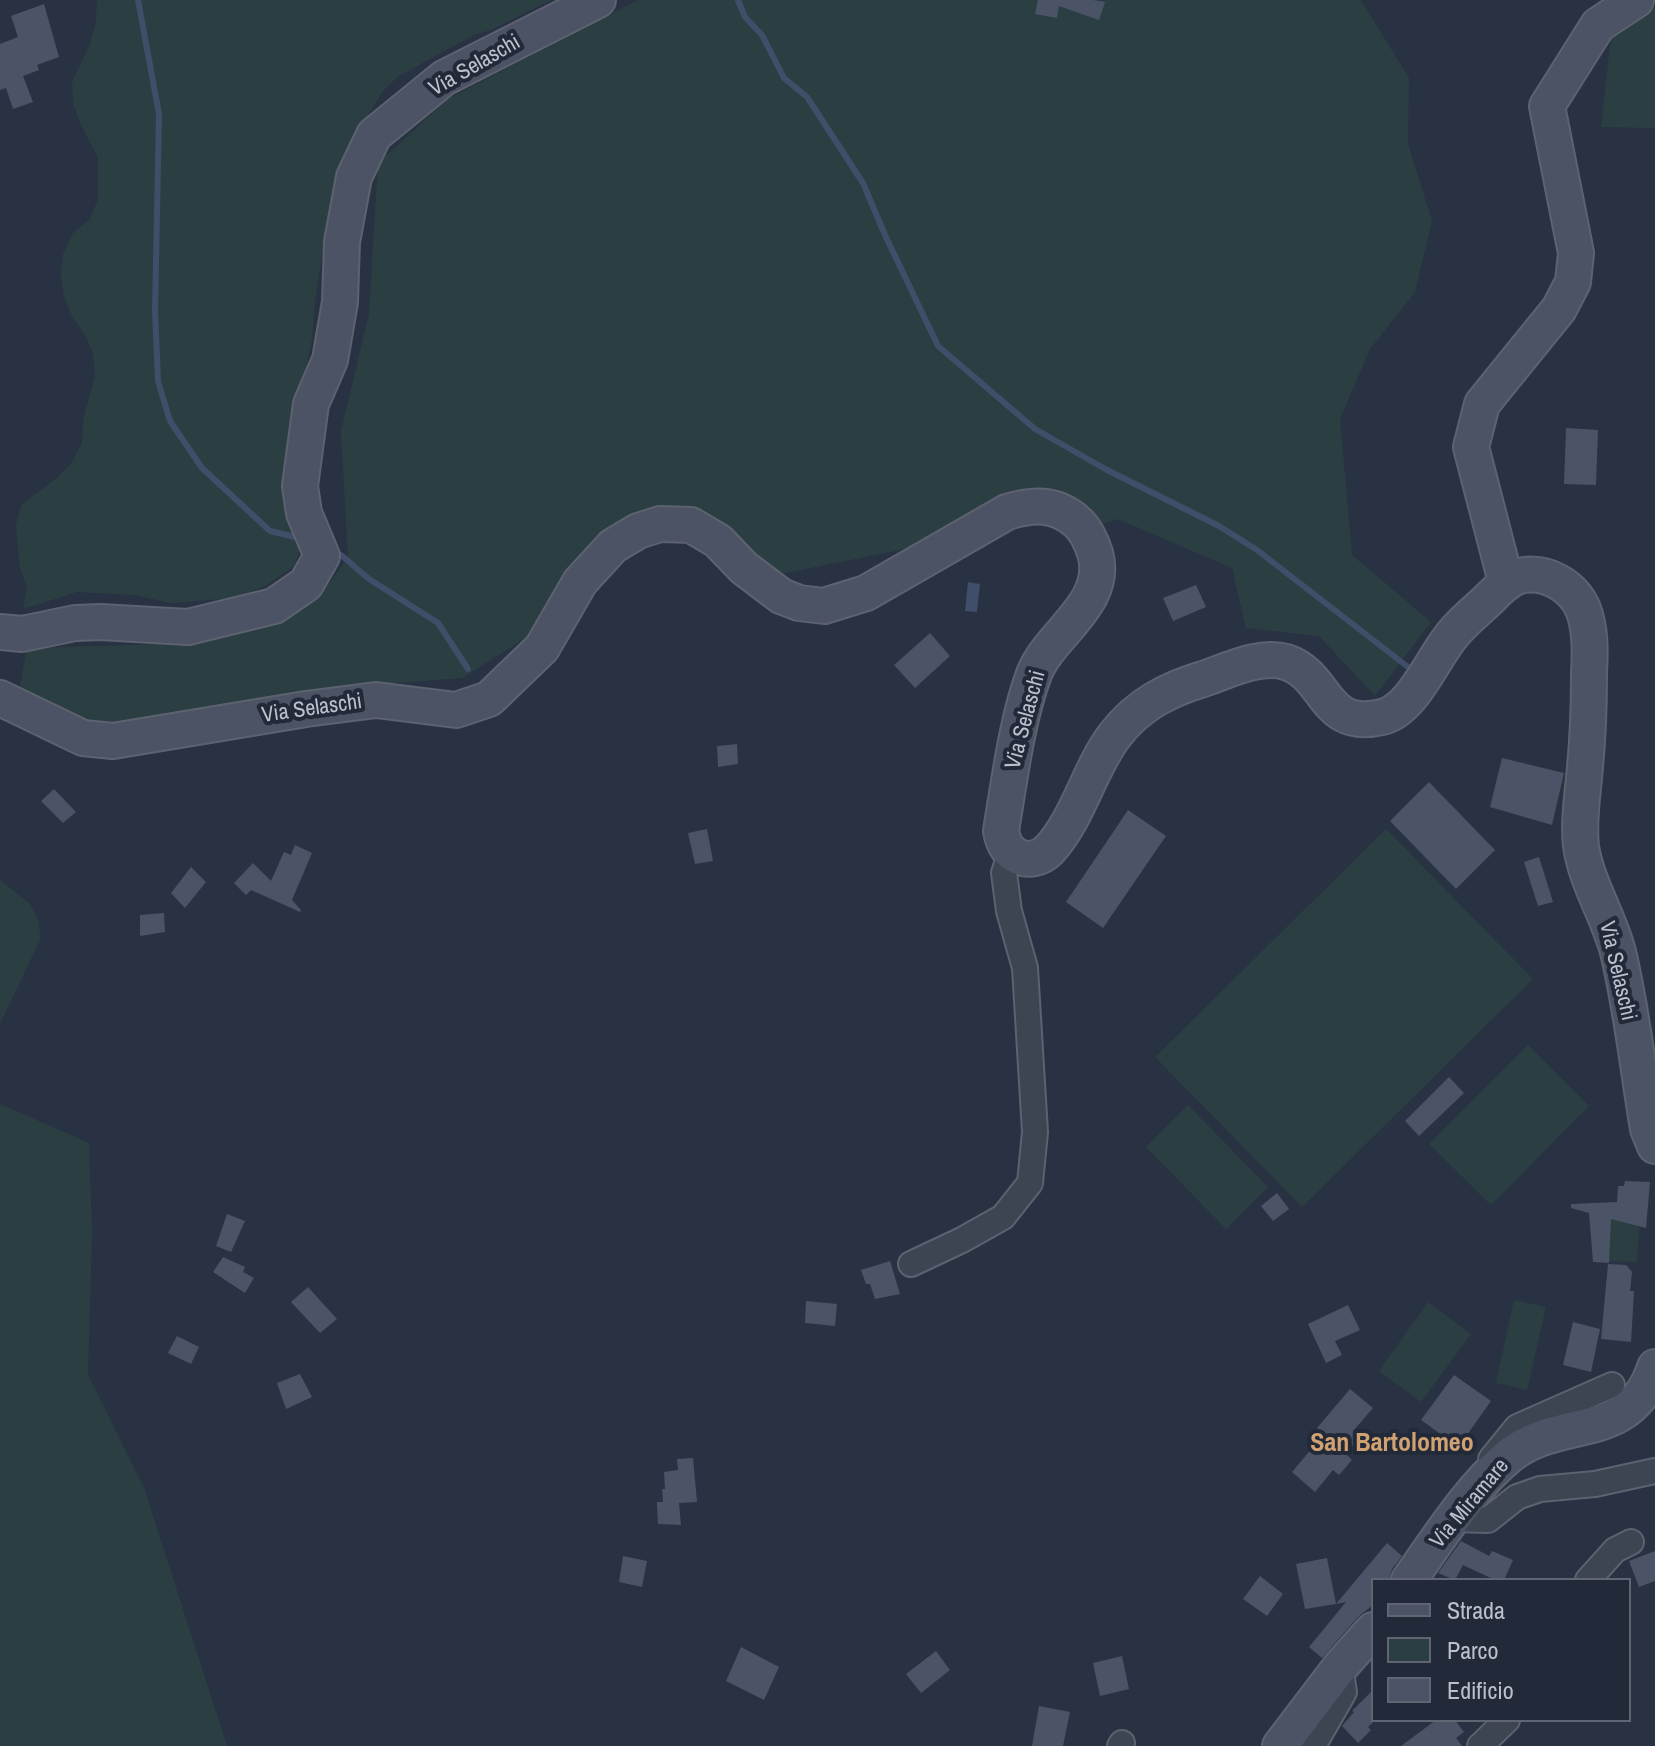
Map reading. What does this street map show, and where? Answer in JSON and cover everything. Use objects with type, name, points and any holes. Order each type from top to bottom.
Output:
[{"type":"street","name":"Via Selaschi","points":[[0,632],[22,634],[75,623],[100,622],[188,627],[274,606],[306,584],[322,556],[304,513],[300,486],[311,404],[330,360],[340,302],[342,242],[354,177],[374,135],[444,78],[598,0]]},
{"type":"street","points":[[911,1264],[1003,1217],[1030,1183],[1035,1132],[1025,968],[1009,911],[1004,873],[1011,852],[1032,859],[1048,851],[1087,789],[1114,737],[1150,700],[1177,687],[1265,660],[1287,662],[1305,674],[1335,711],[1347,718],[1366,721],[1388,716],[1404,706],[1453,634],[1506,582],[1471,447],[1482,404],[1559,309],[1573,282],[1576,253],[1547,106],[1598,25],[1636,0]]},
{"type":"street","name":"Via Selaschi","points":[[0,698],[83,738],[113,741],[376,700],[456,710],[489,699],[542,648],[580,582],[613,546],[638,531],[660,524],[691,525],[718,541],[744,568],[781,596],[799,603],[824,606],[866,593],[1007,512],[1026,506],[1045,506],[1064,512],[1079,523],[1090,539],[1096,557],[1097,577],[1091,595],[1034,672],[1001,831],[1011,852]]},
{"type":"street","name":"Via Selaschi","points":[[1506,582],[1522,575],[1546,577],[1565,585],[1582,608],[1590,636],[1589,723],[1580,820],[1581,849],[1618,951],[1648,1129],[1655,1146]]},
{"type":"street","name":"Via Miramare","points":[[1410,1578],[1453,1519],[1511,1454],[1533,1442],[1607,1421],[1636,1404],[1650,1383],[1655,1367]]},
{"type":"street","points":[[1486,1479],[1483,1470],[1517,1427],[1612,1385]]},
{"type":"street","points":[[1453,1519],[1488,1520],[1517,1497],[1540,1489],[1595,1484],[1655,1471]]},
{"type":"street","points":[[1590,1578],[1615,1550],[1631,1542]]},
{"type":"street","points":[[1280,1746],[1340,1667],[1371,1632]]},
{"type":"street","points":[[1313,1746],[1344,1692],[1340,1667]]},
{"type":"street","points":[[1480,1746],[1505,1722]]},
{"type":"green space","points":[[97,0],[551,0],[491,30],[474,35],[397,77],[383,91],[345,152],[333,185],[312,339],[294,429],[295,531],[300,550],[294,566],[265,586],[233,598],[172,603],[134,595],[77,592],[23,609],[27,587],[20,568],[16,525],[22,504],[57,478],[72,462],[82,443],[83,420],[95,376],[93,353],[64,297],[61,275],[63,254],[72,234],[89,220],[98,200],[98,158],[73,103],[72,82],[90,44],[96,22]]},
{"type":"green space","points":[[638,0],[1361,0],[1409,78],[1408,144],[1432,221],[1415,292],[1370,349],[1340,419],[1352,555],[1431,622],[1375,696],[1319,636],[1246,628],[1232,568],[1118,519],[1094,527],[1067,508],[920,546],[780,574],[649,515],[548,624],[462,678],[332,688],[131,727],[84,722],[20,687],[27,648],[168,644],[285,619],[319,598],[348,557],[341,431],[369,314],[378,163],[448,99]]},
{"type":"green space","points":[[1655,6],[1655,128],[1601,127],[1611,36]]},
{"type":"green space","points":[[1386,829],[1533,979],[1302,1207],[1155,1057]]},
{"type":"green space","points":[[0,880],[30,904],[39,922],[40,940],[0,1024]]},
{"type":"green space","points":[[1528,1045],[1589,1106],[1491,1205],[1429,1144]]},
{"type":"green space","points":[[0,1104],[89,1143],[92,1233],[88,1375],[144,1488],[227,1746],[0,1746]]},
{"type":"green space","points":[[1188,1105],[1268,1187],[1226,1229],[1146,1147]]},
{"type":"green space","points":[[1605,1205],[1640,1207],[1637,1262],[1602,1261]]},
{"type":"green space","points":[[1514,1300],[1546,1307],[1527,1390],[1496,1383]]},
{"type":"green space","points":[[1428,1302],[1471,1334],[1421,1402],[1379,1371]]},
{"type":"water","points":[[968,582],[980,584],[977,612],[965,611]]},
{"type":"building","points":[[1038,0],[1105,2],[1099,20],[1059,6],[1057,18],[1035,14]]},
{"type":"building","points":[[44,4],[59,57],[37,65],[39,70],[23,76],[33,102],[13,109],[6,88],[0,90],[0,44],[18,37],[11,16]]},
{"type":"building","points":[[1566,428],[1598,430],[1596,485],[1564,484]]},
{"type":"building","points":[[1196,585],[1206,607],[1173,621],[1163,598]]},
{"type":"building","points":[[930,633],[950,656],[915,688],[894,665]]},
{"type":"building","points":[[737,744],[738,764],[718,767],[717,746]]},
{"type":"building","points":[[1502,758],[1564,773],[1552,825],[1490,807]]},
{"type":"building","points":[[1429,782],[1495,850],[1456,889],[1390,821]]},
{"type":"building","points":[[54,789],[76,812],[63,823],[41,801]]},
{"type":"building","points":[[1128,810],[1166,836],[1103,928],[1066,902]]},
{"type":"building","points":[[707,829],[713,861],[695,864],[688,833]]},
{"type":"building","points":[[295,845],[312,853],[292,900],[300,912],[251,890],[246,895],[234,883],[253,863],[271,881],[284,852],[291,855]]},
{"type":"building","points":[[1539,857],[1553,902],[1538,906],[1524,862]]},
{"type":"building","points":[[191,867],[206,882],[185,908],[171,893]]},
{"type":"building","points":[[164,913],[165,932],[140,936],[140,915]]},
{"type":"building","points":[[1449,1077],[1464,1093],[1419,1136],[1405,1121]]},
{"type":"building","points":[[1625,1181],[1650,1182],[1646,1228],[1611,1219],[1609,1263],[1593,1262],[1589,1213],[1571,1208],[1571,1204],[1617,1202],[1618,1186],[1624,1186]]},
{"type":"building","points":[[1277,1193],[1289,1209],[1273,1221],[1261,1206]]},
{"type":"building","points":[[227,1214],[245,1221],[231,1252],[216,1246]]},
{"type":"building","points":[[223,1257],[245,1267],[243,1272],[254,1278],[245,1293],[213,1272]]},
{"type":"building","points":[[890,1261],[900,1294],[875,1299],[861,1270]]},
{"type":"building","points":[[1608,1264],[1626,1265],[1632,1272],[1631,1342],[1601,1339]]},
{"type":"building","points":[[308,1287],[337,1319],[320,1333],[291,1302]]},
{"type":"building","points":[[806,1301],[837,1304],[835,1326],[805,1323]]},
{"type":"building","points":[[1348,1305],[1360,1330],[1335,1341],[1342,1355],[1326,1363],[1308,1324]]},
{"type":"building","points":[[1573,1322],[1600,1329],[1591,1372],[1563,1365]]},
{"type":"building","points":[[177,1336],[199,1347],[191,1364],[168,1353]]},
{"type":"building","points":[[300,1374],[312,1397],[286,1409],[277,1383]]},
{"type":"building","points":[[1454,1375],[1491,1401],[1462,1442],[1450,1433],[1446,1438],[1421,1420]]},
{"type":"building","points":[[1350,1389],[1373,1408],[1354,1430],[1361,1436],[1346,1454],[1352,1460],[1339,1475],[1333,1470],[1315,1492],[1292,1472],[1324,1434],[1317,1428]]},
{"type":"building","points":[[693,1458],[697,1502],[679,1503],[681,1525],[658,1524],[657,1502],[663,1502],[664,1472],[678,1470],[677,1459]]},
{"type":"building","points":[[1461,1541],[1489,1556],[1492,1551],[1513,1560],[1505,1578],[1491,1578],[1463,1565],[1456,1578],[1438,1573]]},
{"type":"building","points":[[1387,1543],[1402,1556],[1390,1578],[1371,1578],[1371,1607],[1322,1658],[1309,1647],[1346,1602],[1336,1604]]},
{"type":"building","points":[[1655,1551],[1655,1581],[1639,1587],[1629,1561]]},
{"type":"building","points":[[623,1556],[647,1561],[642,1587],[619,1582]]},
{"type":"building","points":[[1327,1558],[1336,1604],[1305,1609],[1296,1564]]},
{"type":"building","points":[[1260,1576],[1283,1594],[1267,1616],[1243,1599]]},
{"type":"building","points":[[741,1647],[779,1667],[764,1700],[726,1681]]},
{"type":"building","points":[[936,1651],[950,1670],[921,1693],[906,1674]]},
{"type":"building","points":[[1122,1656],[1129,1689],[1100,1696],[1093,1663]]},
{"type":"building","points":[[1371,1692],[1373,1722],[1368,1727],[1371,1730],[1358,1743],[1342,1726]]},
{"type":"building","points":[[1039,1706],[1070,1712],[1063,1746],[1032,1746]]},
{"type":"building","points":[[1433,1722],[1456,1722],[1464,1732],[1456,1738],[1462,1746],[1401,1746]]},
{"type":"waterway","points":[[138,0],[159,114],[155,311],[158,381],[170,421],[202,468],[270,531],[303,539]]},
{"type":"waterway","points":[[738,0],[745,17],[762,35],[784,78],[807,97],[863,183],[938,346],[1035,429],[1107,470],[1219,526],[1257,550],[1408,667]]},
{"type":"waterway","points":[[331,551],[438,623],[468,669]]},
{"type":"district","name":"San Bartolomeo","points":[[1392,1444]]}]
